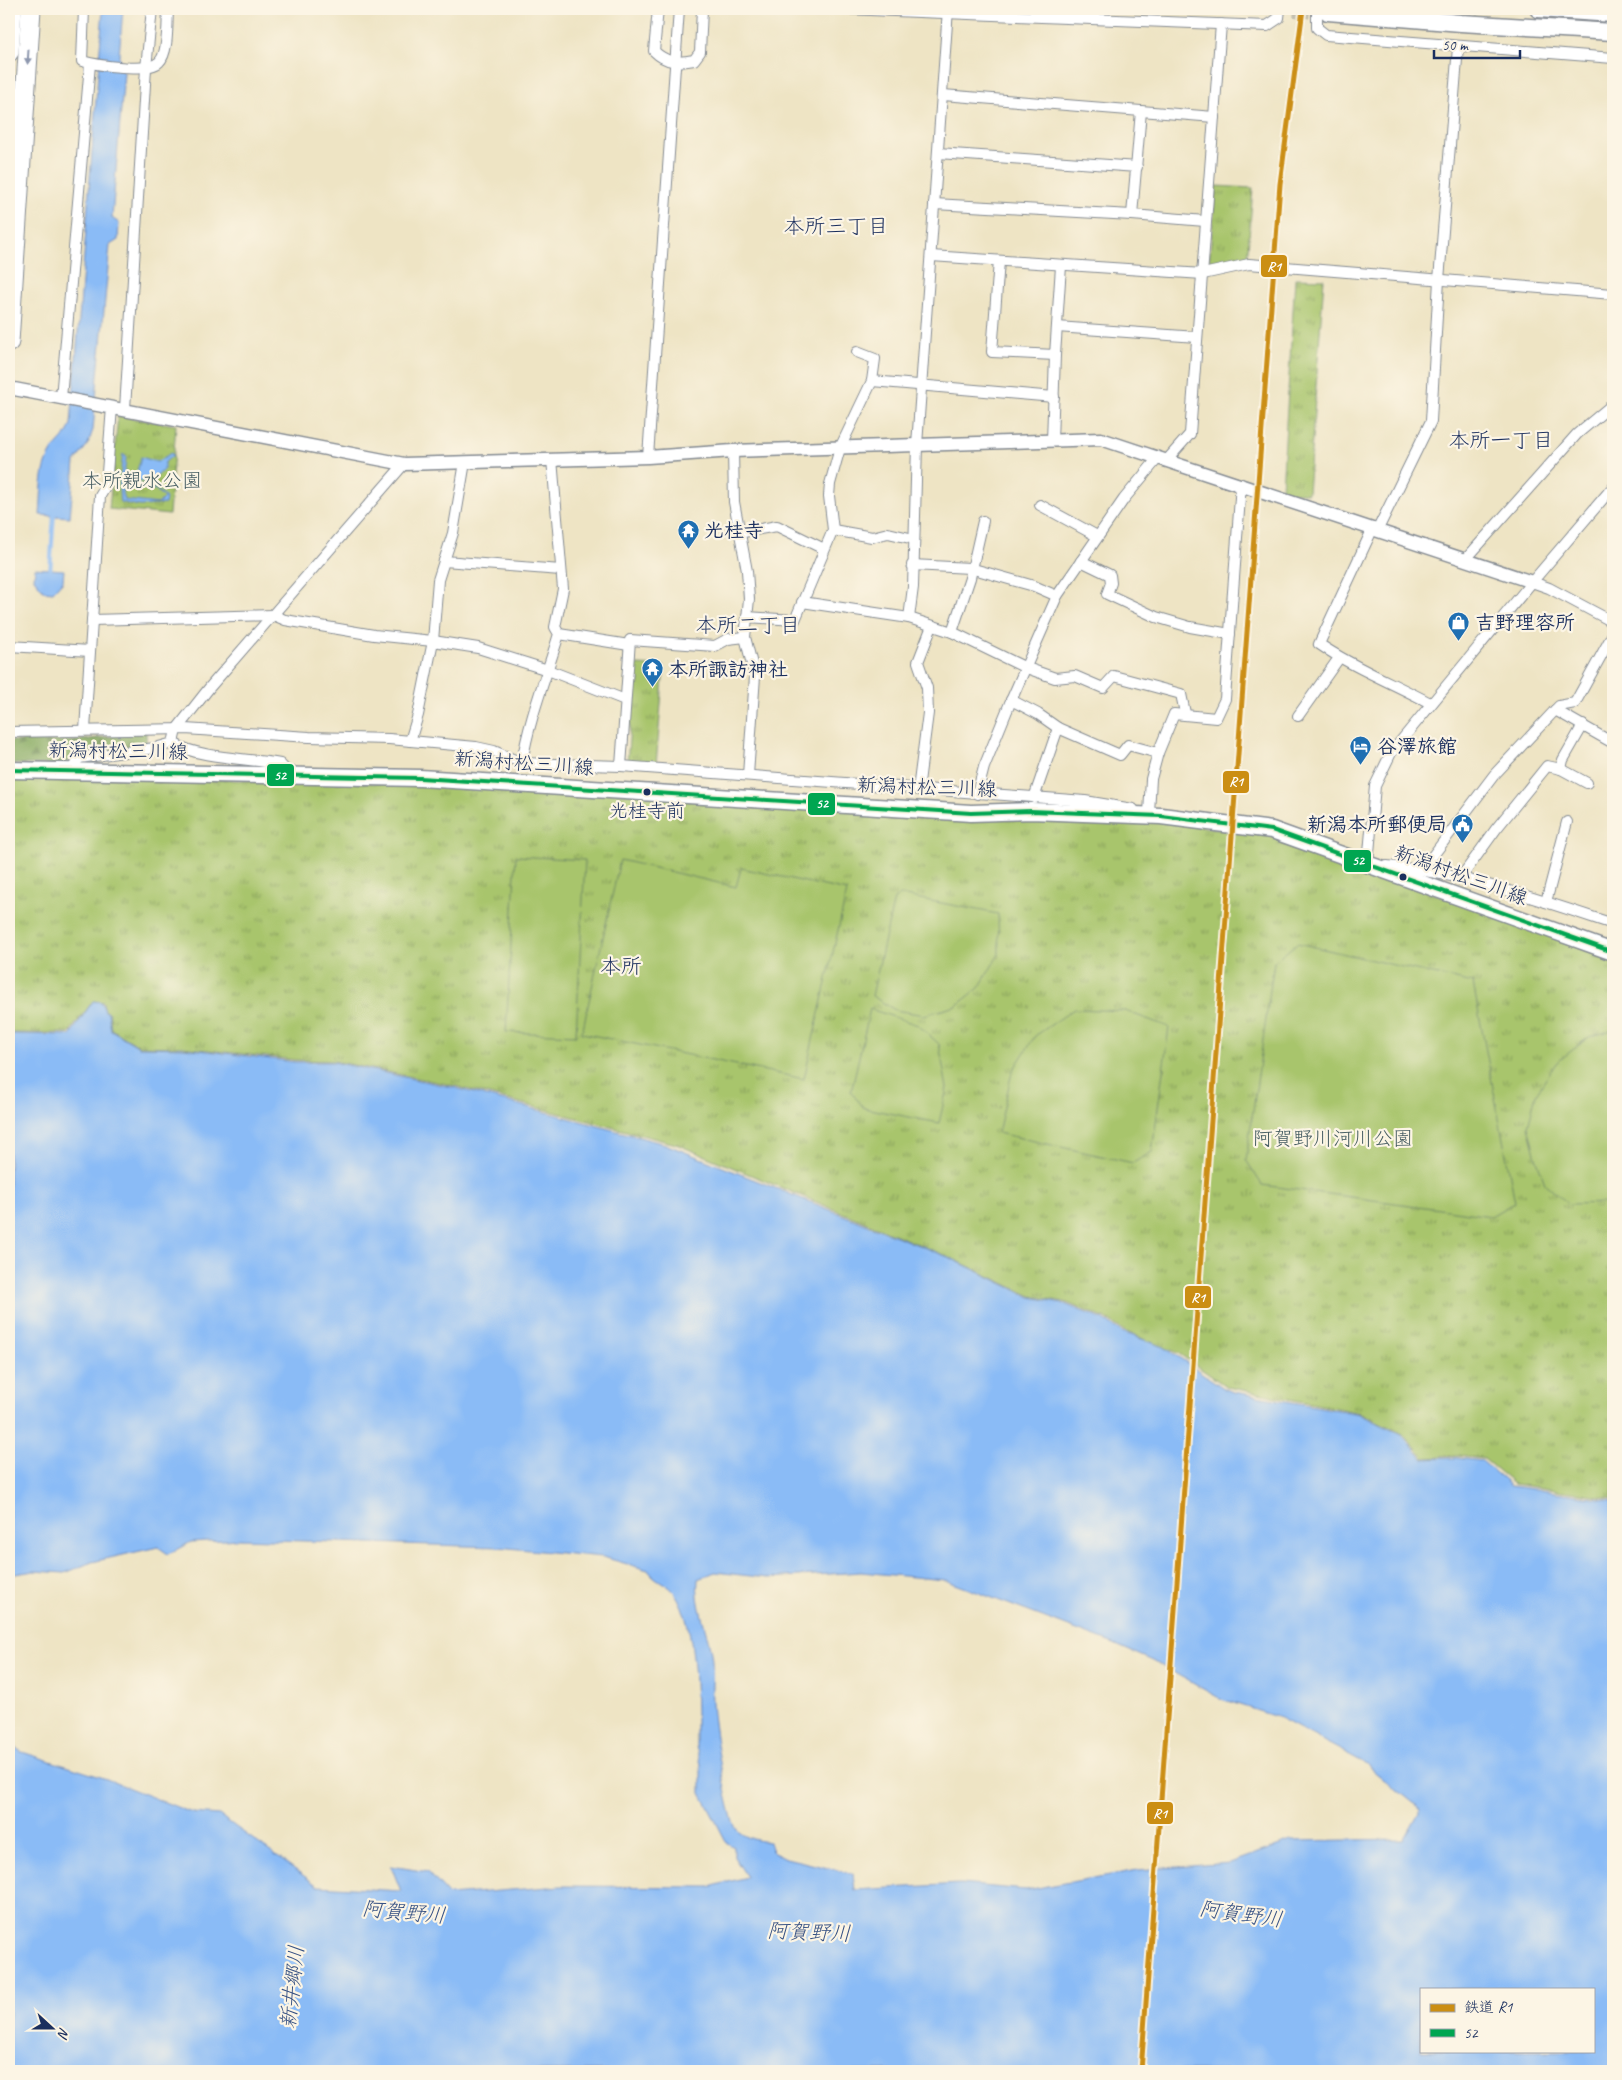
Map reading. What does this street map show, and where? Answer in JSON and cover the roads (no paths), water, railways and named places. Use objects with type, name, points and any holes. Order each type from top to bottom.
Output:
[{"type":"highway","points":[[9,52],[12,9]]},
{"type":"highway","points":[[9,342],[31,9]]},
{"type":"main road","points":[[1538,9],[1613,14]]},
{"type":"main road","points":[[1323,10],[1461,23],[1613,32]]},
{"type":"main road","name":"新潟村松三川線","points":[[9,770],[420,778],[971,813],[1031,811],[1155,815],[1272,830],[1613,952]]},
{"type":"street","points":[[84,9],[82,61],[90,64],[146,68],[159,62],[162,57],[166,42],[168,9]]},
{"type":"street","points":[[85,730],[100,496],[106,486],[119,408],[152,9]]},
{"type":"street","points":[[658,9],[654,51],[660,57],[677,63],[694,60],[700,52],[702,9]]},
{"type":"street","points":[[648,457],[677,63],[679,9]]},
{"type":"street","points":[[845,9],[948,11],[1267,26],[1279,18],[1280,9]]},
{"type":"street","points":[[1323,10],[1317,28],[1326,36],[1613,58]]},
{"type":"street","points":[[909,618],[913,586],[912,565],[917,445],[948,11]]},
{"type":"street","points":[[977,794],[984,768],[1024,667],[1057,596],[1124,499],[1162,459],[1190,434],[1221,24]]},
{"type":"street","points":[[1430,704],[1384,678],[1339,658],[1319,644],[1431,422],[1439,280],[1458,47]]},
{"type":"street","points":[[61,398],[90,64]]},
{"type":"street","points":[[942,95],[1214,117]]},
{"type":"street","points":[[1132,215],[1141,111]]},
{"type":"street","points":[[938,153],[1137,167]]},
{"type":"street","points":[[934,204],[1205,221]]},
{"type":"street","points":[[931,256],[1203,274],[1249,264],[1613,294]]},
{"type":"street","points":[[999,261],[992,352],[1055,356]]},
{"type":"street","points":[[1052,441],[1061,266]]},
{"type":"street","points":[[1057,326],[1197,337]]},
{"type":"street","points":[[747,617],[795,620],[833,530],[829,496],[840,448],[872,381],[875,359],[857,352]]},
{"type":"street","points":[[872,381],[1054,397]]},
{"type":"street","points":[[9,388],[404,464],[648,457],[732,452],[1101,439],[1376,528],[1549,588],[1613,622]]},
{"type":"street","points":[[1466,559],[1577,434],[1613,404]]},
{"type":"street","points":[[732,452],[734,502],[738,533],[747,571],[749,599],[745,637],[755,676],[748,775]]},
{"type":"street","points":[[552,459],[563,589],[555,628],[559,634],[629,645]]},
{"type":"street","points":[[410,741],[418,715],[433,640],[438,580],[453,533],[465,462]]},
{"type":"street","points":[[173,743],[176,730],[404,464]]},
{"type":"street","points":[[9,732],[176,730],[410,741],[476,747],[494,751],[522,763],[621,766],[1111,804],[1155,815],[1151,779],[1158,753],[1174,714],[1185,713],[1216,718],[1225,699],[1241,484]]},
{"type":"street","points":[[1613,487],[1391,753],[1382,768],[1375,786],[1368,864],[1422,870],[1460,879],[1546,902],[1613,924]]},
{"type":"street","points":[[1040,505],[1097,536]]},
{"type":"street","points":[[952,632],[970,578],[970,568],[983,521]]},
{"type":"street","points":[[738,533],[777,526],[824,549]]},
{"type":"street","points":[[833,530],[872,537],[888,533],[914,539]]},
{"type":"street","points":[[444,561],[561,570]]},
{"type":"street","points":[[1081,561],[1110,575],[1111,583],[1107,594],[1156,617],[1190,627],[1230,634]]},
{"type":"street","points":[[912,565],[970,568],[1034,586],[1057,596]]},
{"type":"street","points":[[802,602],[909,618],[952,632],[1024,667],[1055,678],[1075,676],[1104,688],[1114,676],[1139,681],[1181,694],[1185,713]]},
{"type":"street","points":[[92,620],[273,615],[285,620],[374,635],[433,640],[478,648],[548,670],[625,700]]},
{"type":"street","points":[[918,790],[928,713],[928,688],[918,662],[932,626]]},
{"type":"street","points":[[522,763],[530,720],[559,634]]},
{"type":"street","points":[[1422,870],[1494,775],[1559,706],[1575,703],[1613,634]]},
{"type":"street","points":[[621,766],[630,640],[715,646],[728,639],[745,637]]},
{"type":"street","points":[[9,646],[90,651]]},
{"type":"street","points":[[1298,716],[1339,658]]},
{"type":"street","points":[[1011,700],[1038,714],[1058,728],[1120,755],[1128,745],[1158,753]]},
{"type":"street","points":[[1555,710],[1613,743]]},
{"type":"street","points":[[1561,769],[1563,760],[1583,725]]},
{"type":"street","points":[[1034,798],[1058,728]]},
{"type":"street","points":[[71,772],[80,758],[155,748],[173,743],[181,747],[222,756],[280,764],[290,776]]},
{"type":"street","points":[[1460,879],[1496,829],[1547,766],[1561,769],[1587,783]]},
{"type":"street","points":[[1546,902],[1567,822]]},
{"type":"water","points":[[103,9],[123,9],[119,56],[124,73],[112,218],[119,223],[118,240],[110,245],[93,430],[88,444],[75,462],[70,517],[40,515],[42,483],[47,460],[71,424]]},
{"type":"water","points":[[171,453],[173,455],[165,462],[164,469],[153,480],[150,479],[147,483],[140,480],[138,483],[148,489],[155,488],[166,498],[165,504],[140,506],[120,502],[119,488],[123,454],[126,457],[122,493],[124,500],[158,504],[164,498],[155,489],[148,491],[136,483],[139,476],[137,472],[141,457],[157,462]]},
{"type":"water","points":[[35,568],[64,570],[63,581],[53,592],[44,591],[34,579]]},
{"type":"water","points":[[93,1001],[101,1002],[108,1013],[111,1030],[139,1047],[183,1048],[295,1062],[333,1062],[456,1088],[665,1144],[948,1257],[1030,1297],[1062,1303],[1104,1320],[1122,1332],[1164,1347],[1225,1389],[1360,1414],[1402,1435],[1423,1459],[1457,1458],[1482,1461],[1511,1486],[1613,1500],[1613,2071],[9,2071],[9,1744],[22,1752],[104,1778],[192,1813],[219,1815],[318,1886],[401,1891],[391,1866],[428,1872],[449,1895],[561,1886],[709,1887],[747,1877],[734,1857],[734,1847],[727,1843],[701,1793],[701,1764],[696,1747],[692,1645],[682,1606],[674,1592],[648,1570],[603,1557],[498,1547],[240,1539],[191,1542],[168,1554],[158,1547],[92,1562],[65,1573],[34,1571],[9,1575],[9,1034],[70,1035]],"holes":[[[715,1572],[768,1578],[861,1572],[945,1580],[1114,1644],[1153,1661],[1221,1699],[1280,1718],[1361,1761],[1421,1809],[1404,1839],[1291,1841],[1230,1863],[1138,1870],[1026,1890],[960,1884],[855,1890],[853,1874],[786,1858],[772,1851],[769,1842],[752,1839],[740,1833],[733,1821],[729,1807],[715,1729],[712,1703],[711,1653],[698,1598],[698,1579]]]},
{"type":"waterway","points":[[50,573],[54,513]]},
{"type":"tunnel","points":[[1294,9],[1328,12]]},
{"type":"rail line","name":"R1","points":[[1141,2071],[1280,184],[1303,9]]},
{"type":"place","name":"光桂寺","points":[[688,549]]},
{"type":"place","name":"吉野理容所","points":[[1459,641]]},
{"type":"place","name":"本所諏訪神社","points":[[652,688]]},
{"type":"place","name":"谷澤旅館","points":[[1361,765]]},
{"type":"place","name":"光桂寺前","points":[[647,792]]},
{"type":"place","name":"新潟本所郵便局","points":[[1463,843]]},
{"type":"district","name":"本所三丁目","points":[[836,226]]},
{"type":"district","name":"本所一丁目","points":[[1501,440]]},
{"type":"district","name":"本所二丁目","points":[[748,625]]},
{"type":"district","name":"本所","points":[[621,966]]},
{"type":"park label","name":"本所親水公園","points":[[142,480]]},
{"type":"park label","name":"阿賀野川河川公園","points":[[1333,1138]]},
{"type":"water label","name":"阿賀野川","points":[[404,1912]]},
{"type":"water label","name":"阿賀野川","points":[[1241,1914]]},
{"type":"water label","name":"阿賀野川","points":[[809,1932]]},
{"type":"water label","name":"新井郷川","points":[[292,1987]]}]
